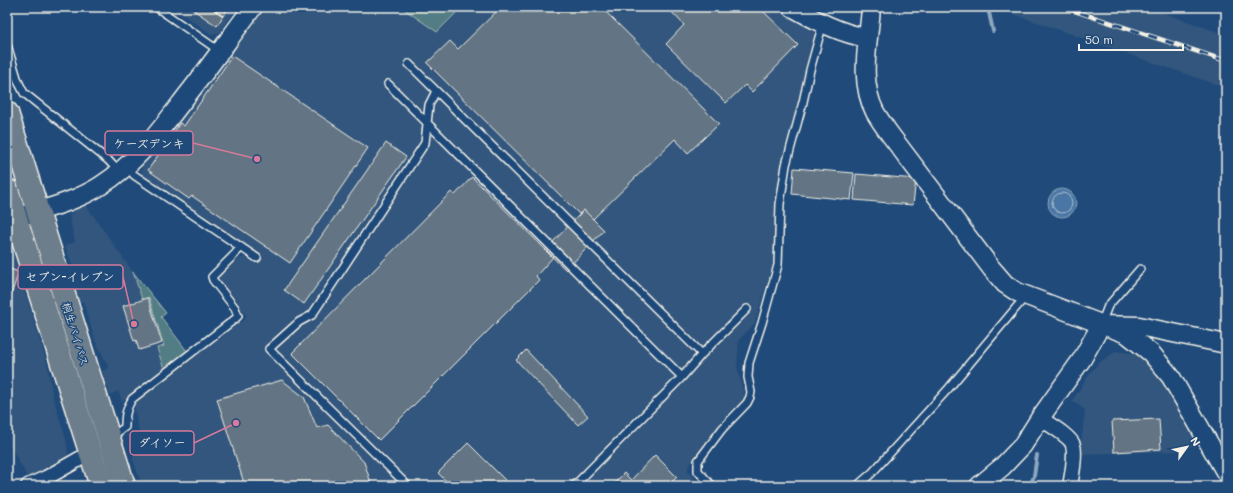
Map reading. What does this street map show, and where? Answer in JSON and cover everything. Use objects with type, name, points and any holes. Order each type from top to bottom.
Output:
[{"type":"highway","name":"桐生バイパス","points":[[7,113],[124,486]]},
{"type":"highway","name":"桐生バイパス","points":[[7,190],[101,486]]},
{"type":"street","points":[[16,218],[75,199],[100,186],[141,153],[253,7]]},
{"type":"street","points":[[792,7],[823,23],[855,36],[868,38]]},
{"type":"street","points":[[870,7],[866,78],[869,96],[875,113],[999,278],[1011,289],[1127,334],[1142,346],[1161,365],[1183,396],[1226,473]]},
{"type":"street","points":[[1101,325],[1139,326],[1226,344]]},
{"type":"street","points":[[979,486],[1016,454],[1023,445],[1082,358],[1101,325]]},
{"type":"street","points":[[1040,418],[1069,439],[1073,445],[1074,452],[1070,486]]},
{"type":"street","points":[[28,486],[46,478],[90,453]]},
{"type":"lane","points":[[156,7],[215,48],[221,50]]},
{"type":"lane","points":[[712,486],[698,471],[698,461],[722,429],[747,403],[750,397],[751,392],[748,377],[749,363],[778,265],[780,204],[786,165],[804,102],[810,70],[823,23]]},
{"type":"lane","points":[[7,45],[18,81],[24,93],[108,160],[134,175],[257,258]]},
{"type":"lane","points":[[409,64],[702,354]]},
{"type":"lane","points":[[388,84],[682,377]]},
{"type":"lane","points":[[408,486],[269,349],[299,322],[312,315],[425,143],[429,105],[436,90]]},
{"type":"lane","points":[[108,435],[118,432],[125,427],[125,414],[132,399],[236,319],[238,312],[212,277],[241,247]]},
{"type":"lane","points":[[1101,325],[1108,306],[1140,269]]},
{"type":"lane","points":[[857,486],[872,472],[949,388],[1026,296]]},
{"type":"lane","points":[[574,486],[747,309]]},
{"type":"shaded area","points":[[171,7],[238,7],[219,33],[211,34]]},
{"type":"shaded area","points":[[261,7],[774,7],[796,22],[812,29],[815,35],[798,108],[782,163],[775,208],[775,256],[755,323],[739,340],[737,366],[745,398],[718,427],[688,467],[688,471],[702,486],[142,486],[132,456],[147,452],[137,425],[134,403],[245,319],[246,315],[220,282],[219,276],[238,259],[244,257],[254,263],[259,255],[142,175],[141,163]]},
{"type":"shaded area","points":[[993,7],[1147,7],[1226,35],[1226,88]]},
{"type":"shaded area","points":[[85,204],[133,272],[142,299],[149,297],[164,346],[157,348],[164,369],[122,402],[118,391],[110,395],[102,371],[109,368],[95,340],[83,301],[80,302],[73,281],[77,280],[65,245],[75,242],[69,216],[74,211],[73,208]]},
{"type":"shaded area","points":[[7,234],[47,363],[53,397],[66,439],[68,454],[67,458],[60,465],[29,480],[12,449],[7,443]]},
{"type":"shaded area","points":[[1116,351],[1137,354],[1156,371],[1165,383],[1202,445],[1177,449],[1178,451],[1080,454],[1085,410],[1072,401],[1090,373],[1099,363]]},
{"type":"green space","points":[[401,7],[462,7],[437,32]]},
{"type":"green space","points":[[133,272],[166,313],[161,317],[187,351],[164,369],[157,348],[164,346],[149,297],[142,299]]},
{"type":"water","points":[[1062,189],[1072,193],[1076,203],[1072,213],[1062,217],[1052,213],[1048,203],[1052,193]]},
{"type":"building","points":[[194,7],[210,7],[223,16],[217,26],[192,9]]},
{"type":"building","points":[[210,7],[229,7],[223,16]]},
{"type":"building","points":[[501,7],[601,7],[719,124],[688,153],[675,139],[593,219],[584,210],[579,214],[427,63],[450,41],[458,49]]},
{"type":"building","points":[[667,7],[759,7],[798,45],[752,92],[745,85],[726,103],[666,44],[684,25]]},
{"type":"building","points":[[232,56],[368,148],[290,263],[192,196],[189,199],[148,170],[180,123],[184,126]]},
{"type":"building","points":[[386,143],[406,157],[304,304],[284,290]]},
{"type":"building","points":[[794,168],[854,173],[851,200],[792,194]]},
{"type":"building","points":[[856,174],[916,179],[913,205],[854,200]]},
{"type":"building","points":[[472,177],[553,257],[536,276],[539,280],[379,440],[292,353],[451,192],[455,195]]},
{"type":"building","points":[[584,210],[604,230],[566,270],[545,250]]},
{"type":"building","points":[[7,268],[19,272],[7,306]]},
{"type":"building","points":[[148,298],[162,343],[139,350],[136,340],[134,341],[123,306]]},
{"type":"building","points":[[526,350],[588,416],[578,425],[516,360]]},
{"type":"building","points":[[282,380],[304,397],[317,428],[328,425],[364,462],[372,486],[245,486],[217,399]]},
{"type":"building","points":[[1159,419],[1161,449],[1114,452],[1112,421]]},
{"type":"building","points":[[468,443],[511,486],[451,486],[438,473]]},
{"type":"building","points":[[655,455],[677,477],[668,486],[612,486],[624,473],[631,480]]},
{"type":"waterway","points":[[988,8],[993,31]]},
{"type":"waterway","points":[[1030,486],[1034,476],[1037,455]]},
{"type":"railway","points":[[1063,7],[1226,61]]},
{"type":"place","name":"ケーズデンキ","points":[[257,159]]},
{"type":"place","name":"セブン-イレブン","points":[[134,324]]},
{"type":"place","name":"ダイソー","points":[[236,423]]}]
